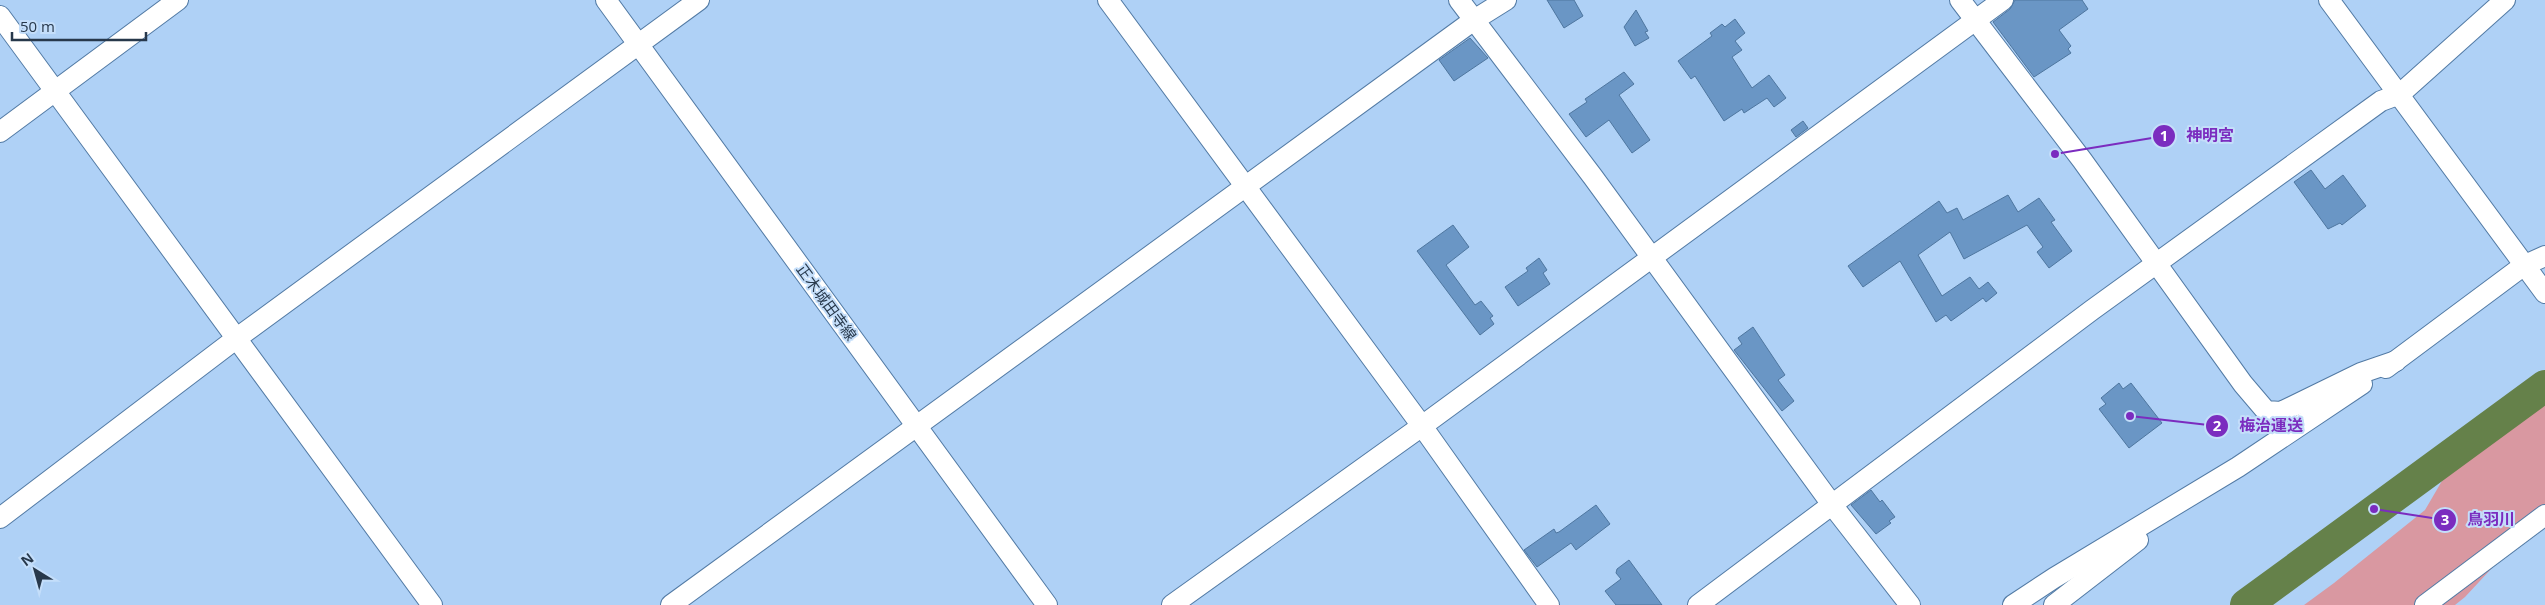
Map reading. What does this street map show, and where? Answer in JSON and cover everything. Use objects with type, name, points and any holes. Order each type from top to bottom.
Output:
[{"type":"street","points":[[0,132],[178,0]]},
{"type":"street","name":"正木城田寺線","points":[[606,0],[918,425],[1047,605]]},
{"type":"street","points":[[0,518],[237,338],[699,0]]},
{"type":"street","points":[[1108,0],[1422,426],[1549,605]]},
{"type":"street","points":[[1459,0],[1653,258],[1833,506],[1910,605]]},
{"type":"street","points":[[670,605],[1244,186],[1474,20],[1506,0]]},
{"type":"street","points":[[1960,0],[2082,160],[2243,384],[2266,411],[2281,412],[2361,373],[2396,361]]},
{"type":"street","points":[[1172,605],[1653,258],[2003,0]]},
{"type":"street","points":[[2330,0],[2534,279]]},
{"type":"street","points":[[1698,605],[2157,263],[2381,101],[2400,94],[2505,0]]},
{"type":"street","points":[[0,16],[432,605]]},
{"type":"street","points":[[2013,605],[2054,578],[2211,484],[2396,361],[2534,279],[2545,256]]},
{"type":"street","points":[[2054,605],[2211,484]]},
{"type":"street","points":[[2425,605],[2545,516]]},
{"type":"shaded area","points":[[2545,396],[2545,511],[2465,597],[2455,605],[2304,605],[2425,510],[2446,474]]},
{"type":"building","points":[[1547,0],[1574,0],[1583,16],[1564,28]]},
{"type":"building","points":[[2015,0],[2082,0],[2088,9],[2059,30],[2071,46],[2068,49],[2071,53],[2034,77],[1993,22],[2010,9]]},
{"type":"building","points":[[1636,10],[1648,31],[1645,32],[1649,38],[1635,46],[1624,27]]},
{"type":"building","points":[[1735,19],[1745,33],[1735,41],[1742,50],[1732,57],[1752,88],[1769,75],[1786,98],[1774,107],[1767,98],[1744,113],[1742,109],[1724,121],[1695,76],[1691,79],[1678,61],[1712,36],[1710,33],[1722,24],[1725,27]]},
{"type":"building","points":[[1470,38],[1488,58],[1454,81],[1439,60]]},
{"type":"building","points":[[1624,72],[1634,84],[1619,95],[1650,140],[1632,153],[1609,120],[1586,137],[1569,114],[1587,102],[1585,99]]},
{"type":"building","points":[[1803,121],[1808,128],[1796,137],[1791,130]]},
{"type":"building","points":[[2311,170],[2325,189],[2343,175],[2366,206],[2342,225],[2340,223],[2328,229],[2294,182]]},
{"type":"building","points":[[2008,195],[2018,212],[2039,198],[2055,220],[2051,222],[2072,251],[2049,268],[2037,252],[2043,247],[2027,225],[1964,259],[1950,232],[1918,255],[1942,296],[1970,277],[1979,289],[1988,282],[1997,293],[1986,302],[1983,298],[1951,321],[1946,315],[1936,322],[1900,261],[1863,287],[1848,266],[1939,201],[1947,213],[1957,208],[1963,220]]},
{"type":"building","points":[[1453,225],[1469,247],[1446,265],[1475,305],[1481,301],[1493,316],[1490,318],[1494,324],[1480,335],[1417,251]]},
{"type":"building","points":[[1539,258],[1547,270],[1543,273],[1550,284],[1518,306],[1505,287],[1528,271],[1526,268]]},
{"type":"building","points":[[1753,327],[1785,375],[1778,380],[1794,401],[1782,411],[1734,350],[1742,344],[1738,338]]},
{"type":"building","points":[[2119,383],[2123,389],[2131,383],[2162,423],[2129,448],[2099,409],[2106,404],[2101,398]]},
{"type":"building","points":[[1871,490],[1880,502],[1882,500],[1895,517],[1889,521],[1891,523],[1876,534],[1851,505]]},
{"type":"building","points":[[1596,505],[1610,524],[1576,550],[1571,543],[1537,567],[1524,550],[1554,529],[1556,533],[1559,532]]},
{"type":"building","points":[[1629,560],[1662,605],[1616,605],[1605,591],[1621,579],[1616,573],[1617,569]]},
{"type":"waterway","points":[[2246,605],[2545,386]]},
{"type":"place","name":"神明宮","points":[[2055,154]]},
{"type":"place","name":"梅治運送","points":[[2130,416]]},
{"type":"place","name":"鳥羽川","points":[[2374,509]]}]
